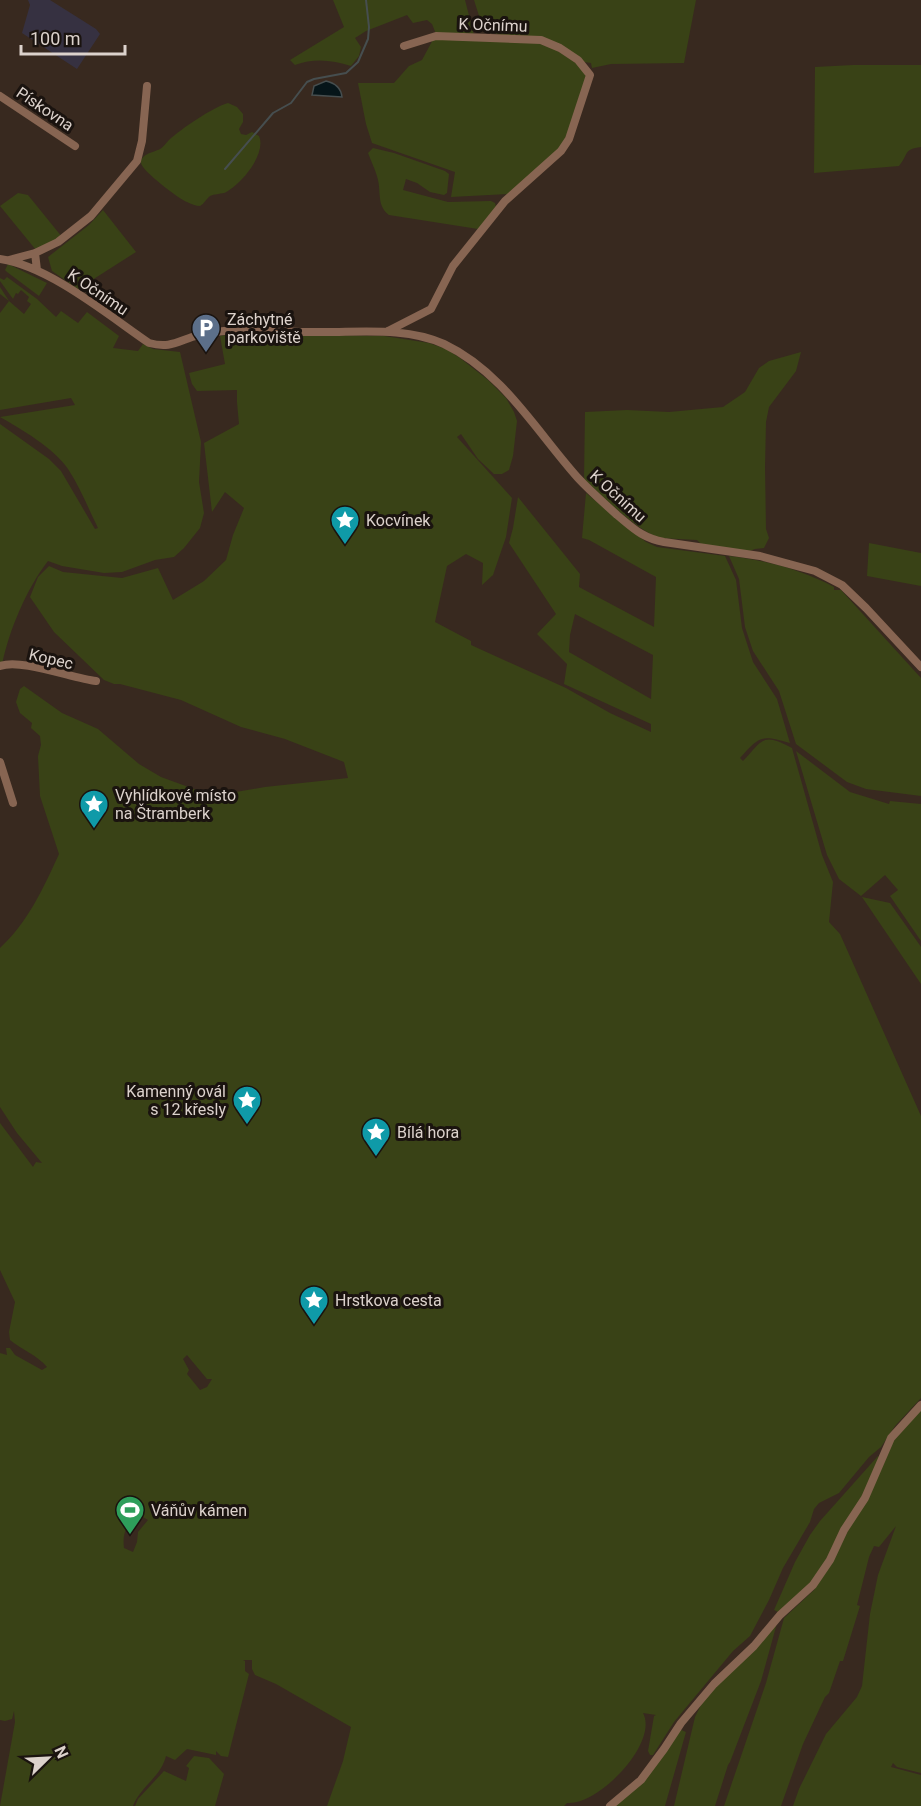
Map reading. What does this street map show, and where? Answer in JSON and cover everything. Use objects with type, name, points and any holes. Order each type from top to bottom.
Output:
[{"type":"street","name":"K Očnímu","points":[[386,332],[431,309],[453,266],[505,201],[561,151],[569,139],[590,75],[578,60],[541,40],[436,36],[404,46]]},
{"type":"street","name":"K Očnímu","points":[[4,259],[35,253],[58,242],[91,216],[137,161],[142,141],[147,86]]},
{"type":"street","name":"Pískovna","points":[[0,96],[75,146]]},
{"type":"street","points":[[35,253],[37,270]]},
{"type":"street","name":"K Očnímu","points":[[4,259],[37,270],[61,283],[149,343],[157,345],[175,344],[192,337],[222,331],[386,332],[414,335],[438,341],[481,367],[533,421],[577,477],[640,534],[664,542],[760,556],[815,571],[842,585],[921,667]]},
{"type":"street","name":"Kopec","points":[[0,666],[8,664],[41,669],[78,679],[96,681]]},
{"type":"street","points":[[0,762],[13,803]]},
{"type":"street","points":[[610,1806],[631,1790],[646,1774],[681,1723],[714,1684],[813,1584],[830,1560],[844,1530],[864,1498],[891,1438],[921,1405]]},
{"type":"shaded area","points":[[28,0],[50,0],[96,29],[100,34],[77,69],[22,33],[30,5]]},
{"type":"shaded area","points":[[326,81],[337,86],[342,97],[312,95],[314,86]]},
{"type":"green space","points":[[333,0],[465,0],[474,35],[473,41],[534,42],[553,48],[572,60],[585,70],[586,78],[572,124],[561,147],[508,194],[451,197],[455,172],[372,143],[358,83],[394,83],[409,66],[422,60],[436,34],[432,24],[427,20],[413,23],[407,15],[366,31],[355,38],[361,47],[359,56],[351,66],[323,61],[309,61],[295,65],[290,60],[344,27]]},
{"type":"green space","points":[[474,0],[696,0],[684,63],[611,64],[592,68],[591,63],[584,62],[562,48],[502,36],[490,31],[480,19]]},
{"type":"green space","points":[[921,65],[921,147],[909,151],[899,166],[814,173],[815,67]]},
{"type":"green space","points":[[228,103],[237,107],[243,114],[243,122],[239,129],[241,134],[246,135],[252,132],[259,136],[259,152],[250,169],[237,184],[224,193],[210,196],[200,206],[194,205],[176,196],[153,178],[143,167],[141,160],[147,154],[161,148],[174,135],[197,119]]},
{"type":"green space","points":[[373,148],[394,153],[449,174],[447,193],[444,195],[430,192],[406,179],[403,190],[448,202],[491,201],[496,207],[478,229],[389,215],[381,203],[377,177],[368,153]]},
{"type":"green space","points":[[18,193],[28,195],[62,237],[36,250],[0,206]]},
{"type":"green space","points":[[103,210],[136,252],[78,289],[52,271],[48,257],[89,225]]},
{"type":"green space","points":[[8,264],[47,283],[39,296],[5,270]]},
{"type":"green space","points":[[7,277],[37,299],[56,317],[61,311],[78,323],[87,312],[119,336],[113,348],[138,351],[143,344],[153,349],[180,352],[201,442],[199,482],[204,513],[200,528],[174,557],[155,560],[122,572],[104,573],[62,566],[48,561],[20,610],[0,666],[0,424],[49,459],[61,471],[95,529],[98,528],[76,483],[62,461],[37,440],[0,417],[75,405],[71,398],[0,410],[0,313],[9,301],[24,314],[31,304],[27,301],[29,297],[21,290],[13,299],[0,281],[0,278],[4,280]]},
{"type":"green space","points":[[0,287],[9,301],[0,294]]},
{"type":"green space","points":[[231,334],[384,336],[429,343],[446,349],[488,380],[506,398],[517,421],[509,470],[502,474],[494,474],[478,459],[461,434],[457,437],[512,498],[506,537],[493,575],[482,585],[483,563],[466,554],[447,566],[435,622],[471,641],[471,645],[566,688],[610,713],[651,732],[651,724],[564,684],[567,664],[537,634],[556,614],[509,543],[518,497],[580,574],[579,587],[654,627],[656,577],[582,538],[586,493],[646,542],[657,547],[725,556],[736,580],[742,628],[753,662],[777,699],[790,743],[767,738],[762,739],[752,745],[740,758],[743,761],[759,743],[769,740],[792,748],[822,855],[833,882],[829,922],[840,934],[921,1116],[921,1398],[839,1493],[819,1503],[814,1509],[810,1522],[783,1568],[750,1636],[733,1651],[674,1722],[653,1755],[650,1755],[648,1751],[656,1715],[643,1713],[646,1726],[642,1740],[623,1770],[609,1784],[594,1794],[564,1806],[327,1806],[343,1761],[351,1727],[276,1684],[255,1675],[252,1660],[243,1660],[245,1671],[249,1674],[228,1757],[221,1756],[216,1751],[216,1755],[187,1749],[175,1760],[166,1756],[160,1770],[140,1793],[133,1806],[0,1806],[15,1722],[14,1711],[12,1719],[0,1720],[0,1353],[7,1355],[6,1348],[10,1348],[15,1355],[42,1370],[47,1367],[10,1340],[9,1332],[15,1302],[0,1270],[0,1123],[33,1167],[36,1162],[42,1163],[17,1133],[0,1107],[0,948],[27,916],[59,854],[40,796],[38,756],[41,745],[40,736],[31,728],[32,723],[20,713],[16,702],[20,689],[24,686],[62,713],[98,729],[139,764],[161,777],[213,796],[265,787],[348,778],[344,762],[285,739],[241,727],[181,700],[104,680],[54,632],[30,597],[38,577],[49,566],[63,572],[122,578],[158,568],[173,600],[204,581],[226,560],[244,508],[225,492],[212,512],[204,443],[239,424],[237,390],[197,391],[189,373],[225,364],[220,336]],"holes":[[[575,614],[653,655],[651,699],[569,652]],[[187,1355],[207,1379],[212,1379],[207,1387],[200,1390],[187,1374],[189,1370],[183,1359]],[[143,1517],[148,1520],[138,1532],[133,1552],[124,1548],[124,1537],[129,1524]]]},
{"type":"green space","points":[[801,352],[796,371],[769,407],[766,422],[766,529],[769,538],[764,548],[747,552],[701,544],[697,540],[660,538],[630,521],[584,479],[585,412],[627,410],[669,412],[723,407],[745,392],[759,368],[769,361]]},
{"type":"green space","points":[[869,543],[921,553],[921,586],[867,576]]},
{"type":"green space","points":[[729,556],[783,567],[822,581],[834,587],[834,590],[841,590],[921,678],[921,796],[866,789],[847,782],[796,744],[779,691],[753,651],[745,627],[739,579]]},
{"type":"green space","points":[[796,751],[850,792],[889,804],[890,801],[921,804],[921,941],[890,896],[898,890],[885,875],[861,896],[839,879],[827,855]]},
{"type":"green space","points":[[862,897],[890,903],[919,944],[921,947],[921,984]]},
{"type":"green space","points":[[921,1409],[921,1773],[897,1767],[893,1763],[891,1767],[921,1775],[921,1806],[793,1806],[826,1734],[857,1697],[862,1686],[870,1614],[878,1575],[896,1526],[879,1547],[874,1546],[869,1557],[857,1605],[860,1606],[843,1661],[840,1661],[829,1693],[803,1744],[781,1806],[724,1806],[766,1683],[784,1618],[814,1590],[842,1543],[891,1444]]},
{"type":"green space","points":[[878,1456],[863,1496],[825,1563],[807,1588],[778,1612],[774,1610],[795,1562],[810,1535]]},
{"type":"green space","points":[[777,1623],[761,1681],[728,1765],[715,1806],[674,1806],[695,1717],[703,1701]]},
{"type":"green space","points":[[679,1729],[686,1732],[665,1806],[614,1806],[626,1797]]},
{"type":"green space","points":[[194,1756],[209,1758],[224,1774],[215,1806],[135,1806],[138,1799],[164,1771],[186,1781],[189,1768],[186,1766]]},
{"type":"waterway","points":[[225,169],[273,113],[291,103],[307,82],[346,73],[358,62],[368,39],[366,0]]},
{"type":"place","name":"Záchytné parkoviště","points":[[206,354]]},
{"type":"place","name":"Kocvínek","points":[[345,546]]},
{"type":"place","name":"Vyhlídkové místo na Štramberk","points":[[94,830]]},
{"type":"place","name":"Kamenný ovál s 12 křesly","points":[[247,1126]]},
{"type":"place","name":"Bílá hora","points":[[376,1158]]},
{"type":"place","name":"Hrstkova cesta","points":[[314,1326]]},
{"type":"place","name":"Váňův kámen","points":[[130,1536]]}]
